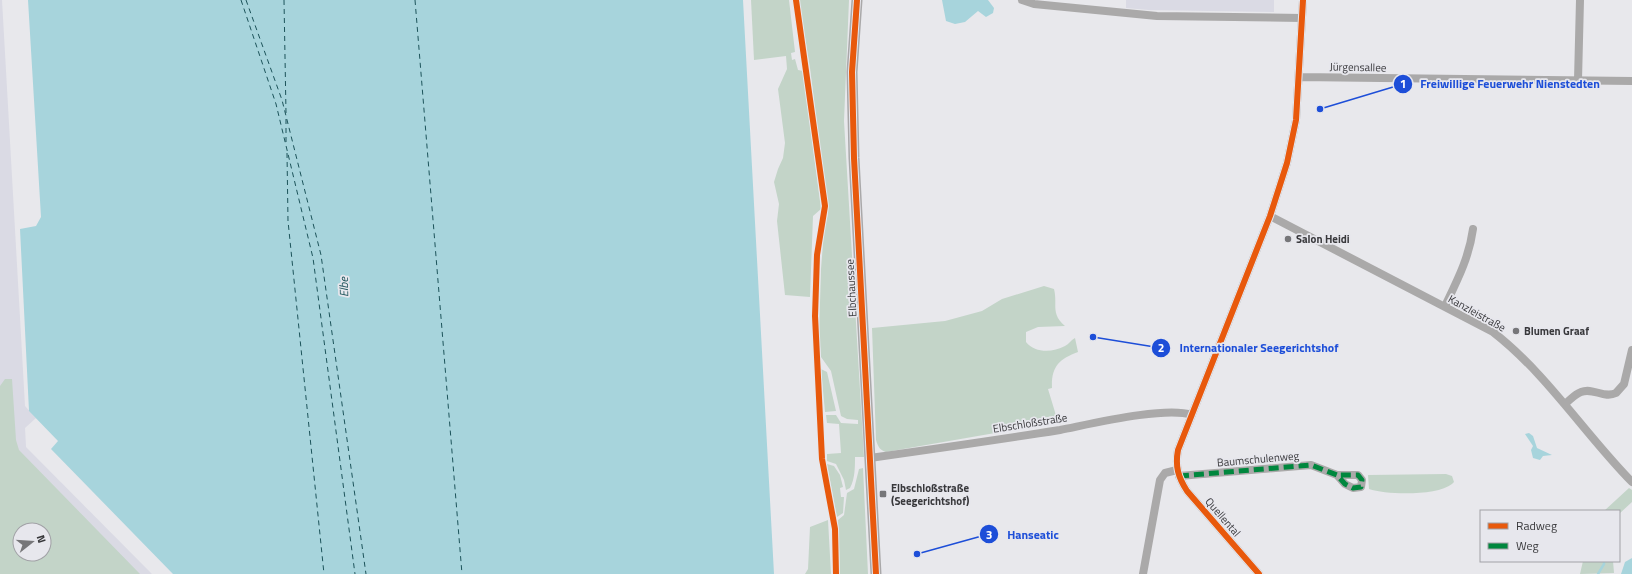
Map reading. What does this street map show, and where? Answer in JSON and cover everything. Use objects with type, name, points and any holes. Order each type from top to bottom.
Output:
[{"type":"main road","name":"Elbchaussee","points":[[857,0],[852,72],[853,119],[876,574]]},
{"type":"street","points":[[1022,0],[1034,4],[1137,15],[1302,18]]},
{"type":"street","points":[[1143,574],[1160,480],[1165,473],[1178,473],[1178,450],[1270,216],[1290,153],[1296,120],[1303,0]]},
{"type":"street","points":[[1578,80],[1580,0]]},
{"type":"street","name":"Jürgensallee","points":[[1299,77],[1632,81]]},
{"type":"street","name":"Kanzleistraße","points":[[1270,216],[1444,306],[1493,332],[1504,340],[1541,377],[1632,482]]},
{"type":"street","points":[[1444,306],[1466,261],[1473,229]]},
{"type":"street","points":[[1565,404],[1582,392],[1609,396],[1619,391],[1624,384],[1632,350]]},
{"type":"street","name":"Elbschloßstraße","points":[[870,458],[999,440],[1147,415],[1182,412],[1192,415]]},
{"type":"street","name":"Baumschulenweg","points":[[1178,473],[1312,466],[1337,475]]},
{"type":"street","name":"Quellental","points":[[1178,473],[1187,491],[1259,574]]},
{"type":"shaded area","points":[[0,0],[2,0],[25,406],[36,418],[25,428],[26,447],[152,574],[0,574]]},
{"type":"shaded area","points":[[1126,0],[1274,0],[1274,12],[1149,10],[1126,8]]},
{"type":"green space","points":[[751,0],[789,0],[795,52],[791,53],[792,60],[795,59],[798,70],[803,71],[821,209],[813,216],[810,297],[785,295],[777,221],[779,204],[774,182],[783,158],[785,143],[778,89],[787,69],[786,56],[754,60]]},
{"type":"green space","points":[[799,0],[849,0],[844,121],[864,457],[855,457],[853,481],[850,488],[846,490],[844,480],[836,464],[827,461],[827,454],[841,453],[839,424],[827,423],[826,415],[836,415],[841,423],[858,424],[858,420],[847,419],[841,416],[831,371],[821,357],[819,336],[821,269],[824,231],[828,214],[810,68]]},
{"type":"green space","points":[[1044,286],[1054,289],[1056,313],[1060,321],[1065,326],[1038,327],[1026,332],[1026,342],[1030,346],[1039,350],[1049,351],[1065,346],[1075,338],[1078,352],[1061,361],[1053,374],[1052,388],[1048,389],[1058,422],[886,452],[878,446],[876,440],[872,328],[945,321],[982,311],[1002,299]]},
{"type":"green space","points":[[821,369],[827,372],[836,411],[825,412]]},
{"type":"green space","points":[[5,379],[12,379],[16,440],[19,450],[140,574],[0,574],[0,386]]},
{"type":"green space","points":[[827,464],[834,466],[840,475],[843,487],[840,488],[841,497],[844,497],[843,513],[837,517]]},
{"type":"green space","points":[[863,468],[868,574],[840,574],[838,520],[844,515],[847,493],[854,489],[859,469]]},
{"type":"green space","points":[[1446,474],[1452,476],[1454,482],[1445,488],[1435,491],[1399,493],[1369,489],[1368,475]]},
{"type":"green space","points":[[1629,488],[1632,490],[1632,502],[1620,513],[1620,510],[1605,510]]},
{"type":"green space","points":[[828,520],[831,574],[805,574],[808,569],[810,527]]},
{"type":"green space","points":[[1583,562],[1613,562],[1614,573],[1580,574]]},
{"type":"water","name":"Elbe","points":[[28,0],[743,0],[774,574],[173,574],[51,449],[58,441],[29,411],[20,229],[36,226],[41,217]]},
{"type":"water","points":[[942,0],[988,0],[994,8],[993,13],[986,17],[978,11],[965,22],[955,24],[946,21]]},
{"type":"water","points":[[1529,433],[1533,436],[1537,448],[1552,455],[1543,456],[1540,460],[1533,458],[1531,450],[1533,446],[1525,434]]},
{"type":"water","points":[[1632,558],[1632,574],[1621,574],[1625,562]]},
{"type":"waterway","points":[[1598,574],[1604,562]]},
{"type":"ferry route","points":[[241,0],[276,104],[313,258],[355,574]]},
{"type":"ferry route","points":[[246,0],[282,100],[321,255],[366,574]]},
{"type":"ferry route","points":[[284,0],[286,113]]},
{"type":"ferry route","points":[[415,0],[462,574]]},
{"type":"ferry route","points":[[286,119],[286,145]]},
{"type":"ferry route","points":[[287,153],[288,221],[324,574]]},
{"type":"marked path","points":[[1179,476],[1311,465],[1337,475],[1345,484],[1353,488],[1361,487],[1362,480],[1358,475],[1337,475]]},
{"type":"cycle path","points":[[796,0],[825,206],[817,255],[815,316],[822,459],[835,529],[836,574]]},
{"type":"cycle path","points":[[857,0],[852,72],[854,158],[876,574]]},
{"type":"cycle path","points":[[1259,574],[1187,491],[1181,481],[1178,471],[1177,456],[1178,450],[1270,216],[1287,163],[1296,120],[1303,0]]},
{"type":"place","name":"Freiwillige Feuerwehr Nienstedten","points":[[1320,109]]},
{"type":"place","name":"Salon Heidi","points":[[1288,239]]},
{"type":"place","name":"Blumen Graaf","points":[[1516,331]]},
{"type":"place","name":"Internationaler Seegerichtshof","points":[[1093,337]]},
{"type":"place","name":"Elbschloßstraße (Seegerichtshof)","points":[[883,494]]},
{"type":"place","name":"Hanseatic","points":[[917,554]]}]
